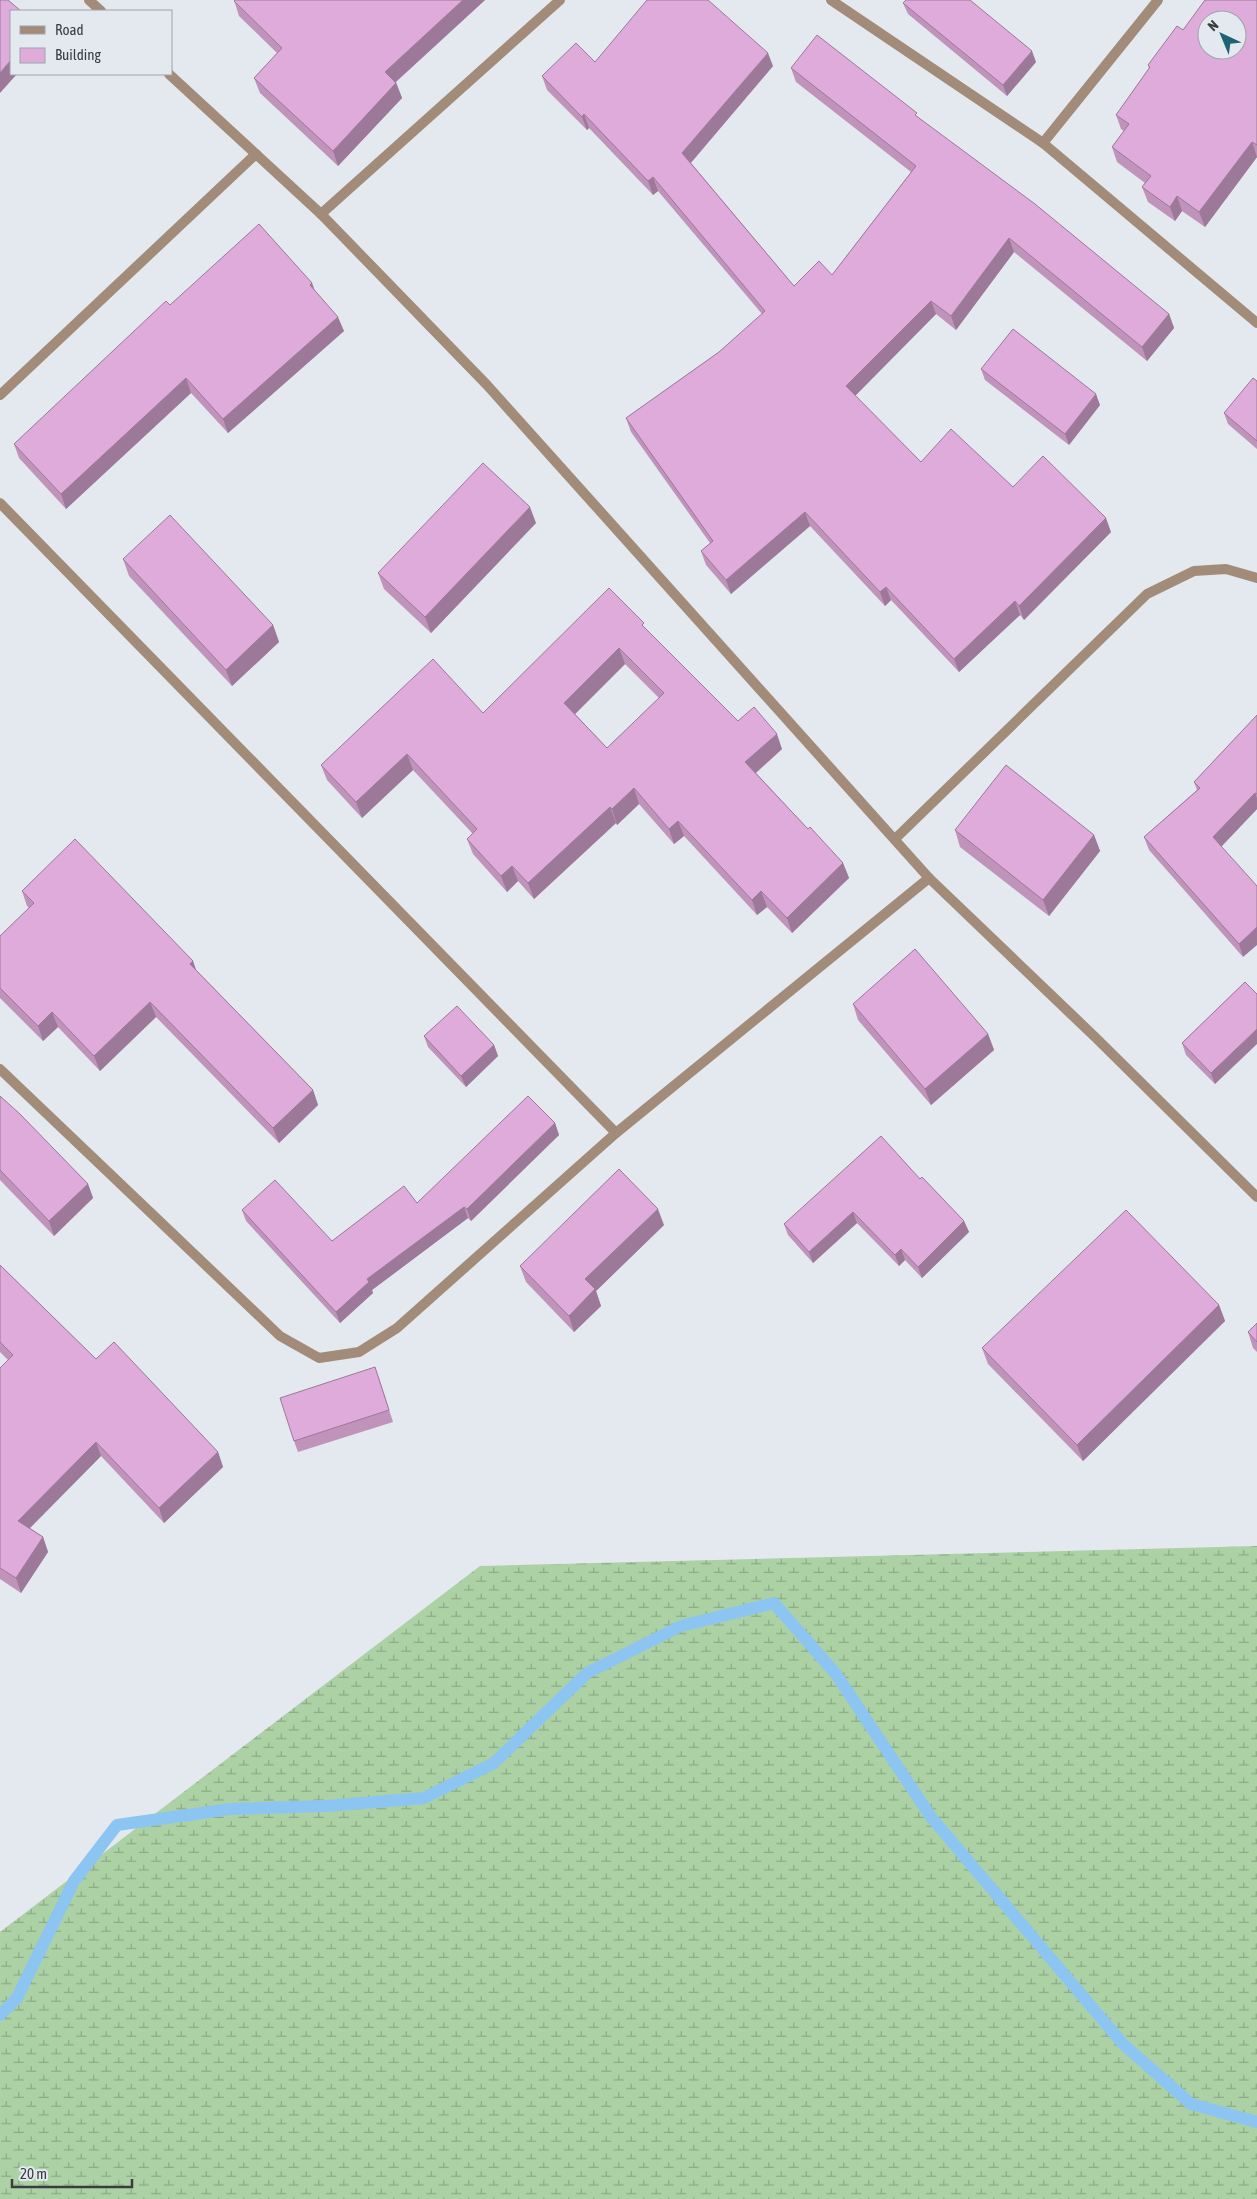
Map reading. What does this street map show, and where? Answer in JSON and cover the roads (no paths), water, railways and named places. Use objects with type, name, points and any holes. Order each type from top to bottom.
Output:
[{"type":"street","points":[[89,0],[100,10]]},
{"type":"street","points":[[321,214],[560,0]]},
{"type":"street","points":[[831,0],[1042,143],[1257,323]]},
{"type":"street","points":[[1042,143],[1158,0]]},
{"type":"street","points":[[170,75],[321,214],[487,385],[896,838],[929,878],[1095,1036],[1257,1197]]},
{"type":"street","points":[[0,396],[256,154]]},
{"type":"street","points":[[0,503],[616,1133]]},
{"type":"street","points":[[896,838],[1147,594],[1194,571],[1226,569],[1257,578]]},
{"type":"street","points":[[0,1069],[280,1336],[319,1358],[359,1352],[397,1328],[616,1133],[929,878]]},
{"type":"waterway","points":[[0,2015],[17,1998],[74,1881],[117,1825],[230,1809],[326,1806],[424,1798],[494,1763],[587,1673],[681,1626],[774,1603],[836,1674],[931,1817],[1123,2044],[1191,2104],[1257,2122]]}]
